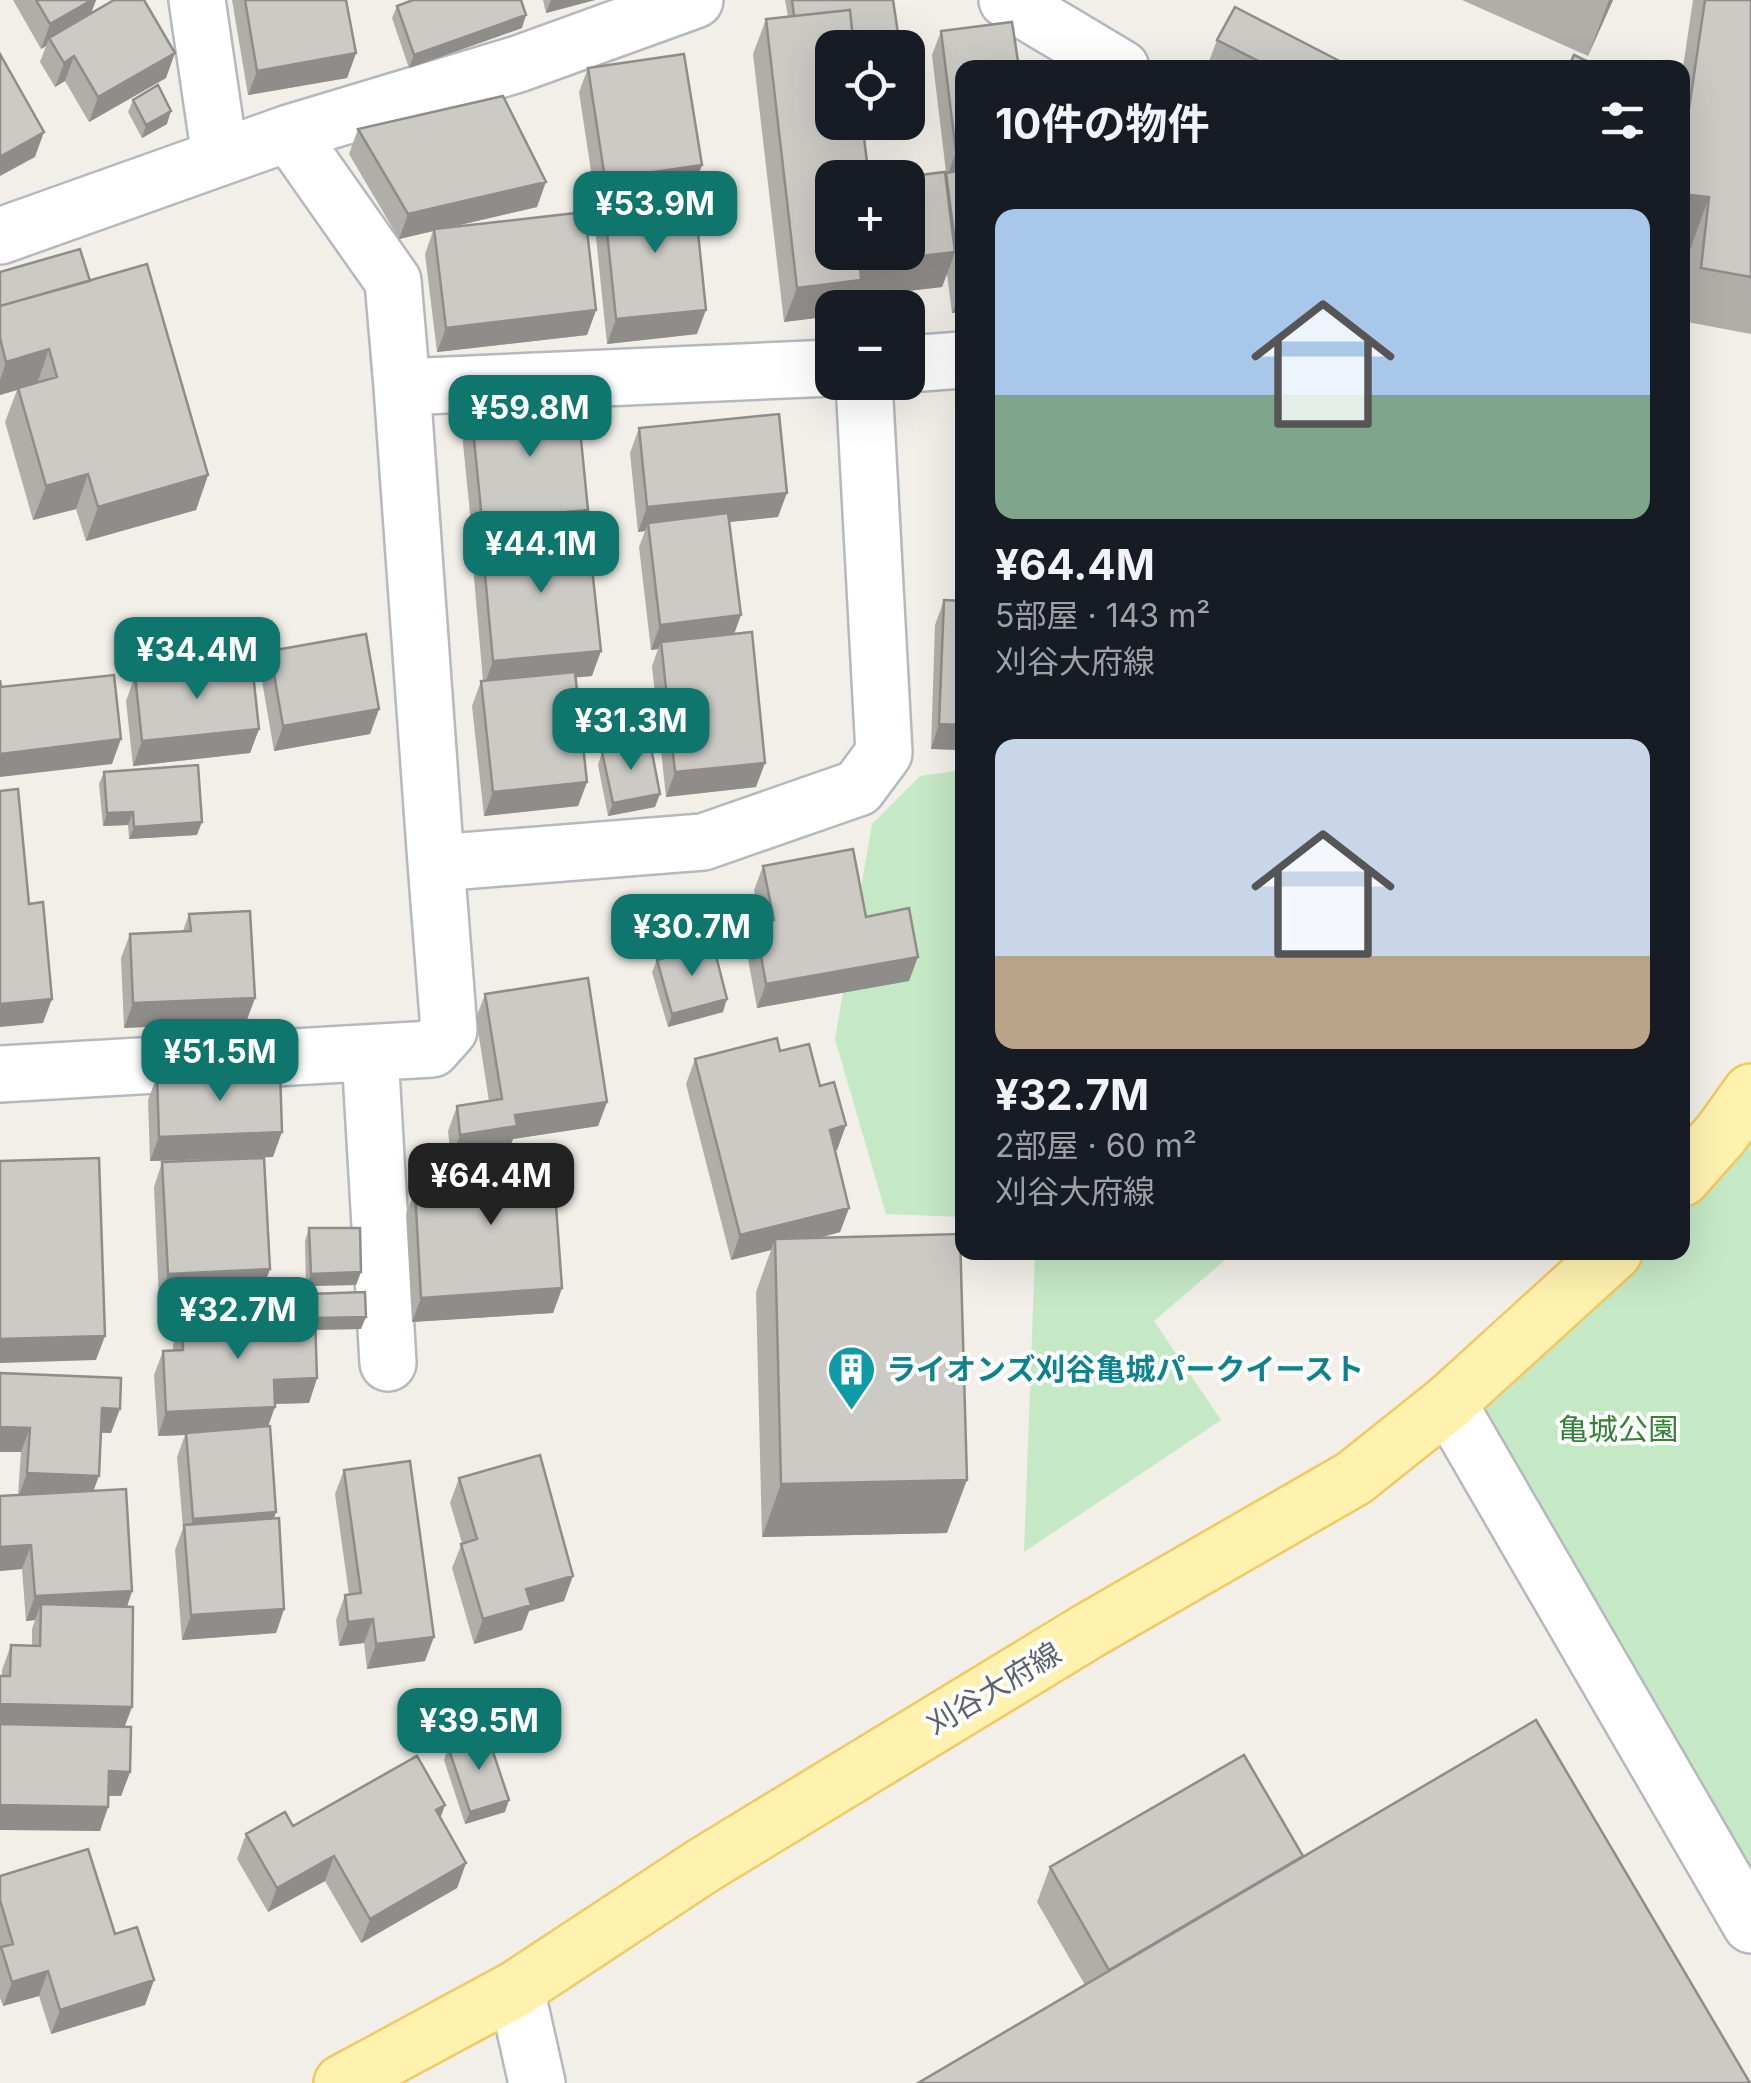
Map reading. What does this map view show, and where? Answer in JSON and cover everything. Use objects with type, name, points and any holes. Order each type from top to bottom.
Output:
[{"type":"main road","points":[[1690,1169],[1751,1092]]},
{"type":"main road","name":"刈谷大府線","points":[[342,2083],[516,1989],[754,1834],[1090,1630],[1354,1478],[1448,1403],[1605,1260]]},
{"type":"street","points":[[197,0],[220,157]]},
{"type":"street","points":[[0,236],[289,133],[518,64],[695,0]]},
{"type":"street","points":[[1008,0],[1108,60]]},
{"type":"street","points":[[0,1074],[432,1050],[449,1030],[393,280],[289,133]]},
{"type":"street","points":[[925,363],[955,361]]},
{"type":"street","points":[[402,387],[815,369]]},
{"type":"street","points":[[436,863],[703,842],[858,788],[884,753],[865,400]]},
{"type":"street","points":[[370,1054],[388,1363]]},
{"type":"street","points":[[1448,1403],[1751,1926]]},
{"type":"street","points":[[516,1989],[537,2083]]},
{"type":"green space","points":[[955,771],[955,1217],[886,1214],[835,1039],[872,824],[920,776]]},
{"type":"green space","name":"亀城公園","points":[[1751,1088],[1751,1925],[1448,1403],[1606,1260],[1690,1260],[1690,1169]]},
{"type":"green space","points":[[1035,1260],[1225,1260],[1154,1321],[1221,1420],[1024,1552]]},
{"type":"building","points":[[36,0],[92,0],[50,24]]},
{"type":"building","points":[[114,0],[144,0],[175,53],[98,97],[74,56],[64,63],[49,38]]},
{"type":"building","points":[[245,0],[346,0],[356,53],[257,71]]},
{"type":"building","points":[[413,0],[521,0],[526,15],[414,55],[397,6]]},
{"type":"building","points":[[792,0],[893,0],[898,30],[852,30],[850,10],[794,16]]},
{"type":"building","points":[[1705,0],[1751,0],[1751,277],[1701,268],[1709,197],[1690,195],[1690,102]]},
{"type":"building","points":[[1235,7],[1338,60],[1256,60],[1217,40]]},
{"type":"building","points":[[850,10],[852,30],[815,30],[815,140],[864,140],[867,160],[815,160],[815,270],[860,270],[861,280],[797,288],[766,19]]},
{"type":"building","points":[[1012,22],[1018,60],[955,60],[955,144],[941,31]]},
{"type":"building","points":[[0,54],[44,132],[0,157]]},
{"type":"building","points":[[684,54],[702,165],[605,179],[588,68]]},
{"type":"building","points":[[158,85],[171,111],[146,125],[133,100]]},
{"type":"building","points":[[503,96],[546,182],[408,214],[358,129]]},
{"type":"building","points":[[955,171],[955,243],[946,173]]},
{"type":"building","points":[[945,172],[955,252],[925,255],[925,174]]},
{"type":"building","points":[[694,194],[706,310],[616,319],[604,203]]},
{"type":"building","points":[[585,212],[596,310],[446,328],[434,229]]},
{"type":"building","points":[[80,249],[90,281],[0,306],[0,272]]},
{"type":"building","points":[[147,264],[208,475],[98,507],[88,474],[46,486],[18,388],[57,377],[49,349],[6,362],[0,338],[0,306]]},
{"type":"building","points":[[577,399],[588,510],[482,520],[471,409]]},
{"type":"building","points":[[779,414],[787,493],[647,507],[639,428]]},
{"type":"building","points":[[728,513],[741,615],[660,625],[648,523]]},
{"type":"building","points":[[588,531],[601,651],[493,661],[482,542]]},
{"type":"building","points":[[944,600],[955,601],[955,725],[939,724]]},
{"type":"building","points":[[752,632],[765,763],[675,772],[661,642]]},
{"type":"building","points":[[366,634],[379,709],[283,726],[270,651]]},
{"type":"building","points":[[252,664],[259,729],[142,741],[135,676]]},
{"type":"building","points":[[575,672],[587,782],[493,792],[481,681]]},
{"type":"building","points":[[114,675],[121,739],[0,754],[0,680],[1,687]]},
{"type":"building","points":[[650,742],[660,794],[613,803],[602,752]]},
{"type":"building","points":[[198,765],[202,822],[134,827],[133,812],[107,813],[104,772]]},
{"type":"building","points":[[18,789],[29,904],[43,902],[52,999],[0,1004],[0,791]]},
{"type":"building","points":[[853,849],[866,917],[909,908],[918,957],[766,984],[755,923],[774,920],[763,866]]},
{"type":"building","points":[[250,911],[255,998],[133,1003],[130,934],[191,931],[189,914]]},
{"type":"building","points":[[713,944],[727,999],[672,1014],[657,960]]},
{"type":"building","points":[[588,978],[607,1102],[515,1115],[517,1126],[460,1135],[457,1106],[502,1099],[485,994]]},
{"type":"building","points":[[777,1038],[780,1051],[809,1044],[820,1086],[834,1082],[846,1125],[830,1130],[849,1208],[740,1235],[695,1059]]},
{"type":"building","points":[[280,1071],[282,1132],[159,1137],[157,1076]]},
{"type":"building","points":[[552,1150],[562,1288],[421,1298],[415,1190],[443,1188],[443,1173],[470,1171],[469,1155]]},
{"type":"building","points":[[99,1158],[105,1336],[0,1339],[0,1161]]},
{"type":"building","points":[[264,1158],[270,1269],[168,1274],[162,1162]]},
{"type":"building","points":[[309,1228],[360,1228],[361,1272],[311,1274]]},
{"type":"building","name":"ライオンズ刈谷亀城パークイースト","points":[[955,1234],[955,1260],[961,1260],[967,1480],[781,1484],[775,1239]]},
{"type":"building","points":[[365,1292],[366,1317],[310,1316],[310,1294]]},
{"type":"building","points":[[315,1316],[317,1378],[274,1380],[275,1407],[166,1412],[163,1351],[183,1350],[182,1321]]},
{"type":"building","points":[[0,1373],[121,1378],[120,1409],[102,1408],[99,1476],[27,1473],[30,1428],[0,1427]]},
{"type":"building","points":[[270,1426],[276,1512],[193,1519],[186,1433]]},
{"type":"building","points":[[540,1455],[573,1576],[526,1589],[531,1605],[483,1619],[461,1544],[477,1539],[459,1478]]},
{"type":"building","points":[[410,1461],[434,1637],[376,1644],[373,1619],[348,1622],[345,1595],[361,1593],[344,1470]]},
{"type":"building","points":[[126,1489],[132,1591],[35,1596],[31,1545],[0,1547],[0,1496]]},
{"type":"building","points":[[279,1518],[284,1609],[191,1615],[184,1525]]},
{"type":"building","points":[[41,1604],[133,1607],[132,1707],[0,1704],[0,1676],[10,1676],[11,1645],[40,1646]]},
{"type":"building","points":[[1536,1720],[1750,2083],[918,2083]]},
{"type":"building","points":[[0,1724],[131,1727],[130,1772],[109,1771],[108,1807],[0,1805]]},
{"type":"building","points":[[487,1734],[509,1800],[470,1812],[448,1747]]},
{"type":"building","points":[[1244,1755],[1303,1856],[1109,1970],[1050,1867]]},
{"type":"building","points":[[417,1756],[445,1805],[436,1810],[466,1863],[370,1919],[334,1856],[277,1888],[246,1834],[285,1812],[293,1826]]},
{"type":"building","points":[[88,1849],[115,1934],[137,1927],[154,1980],[60,2010],[48,1971],[12,1982],[1,1947],[13,1944],[0,1900],[0,1876]]},
{"type":"place","name":"ライオンズ刈谷亀城パークイースト","points":[[851,1412]]}]
